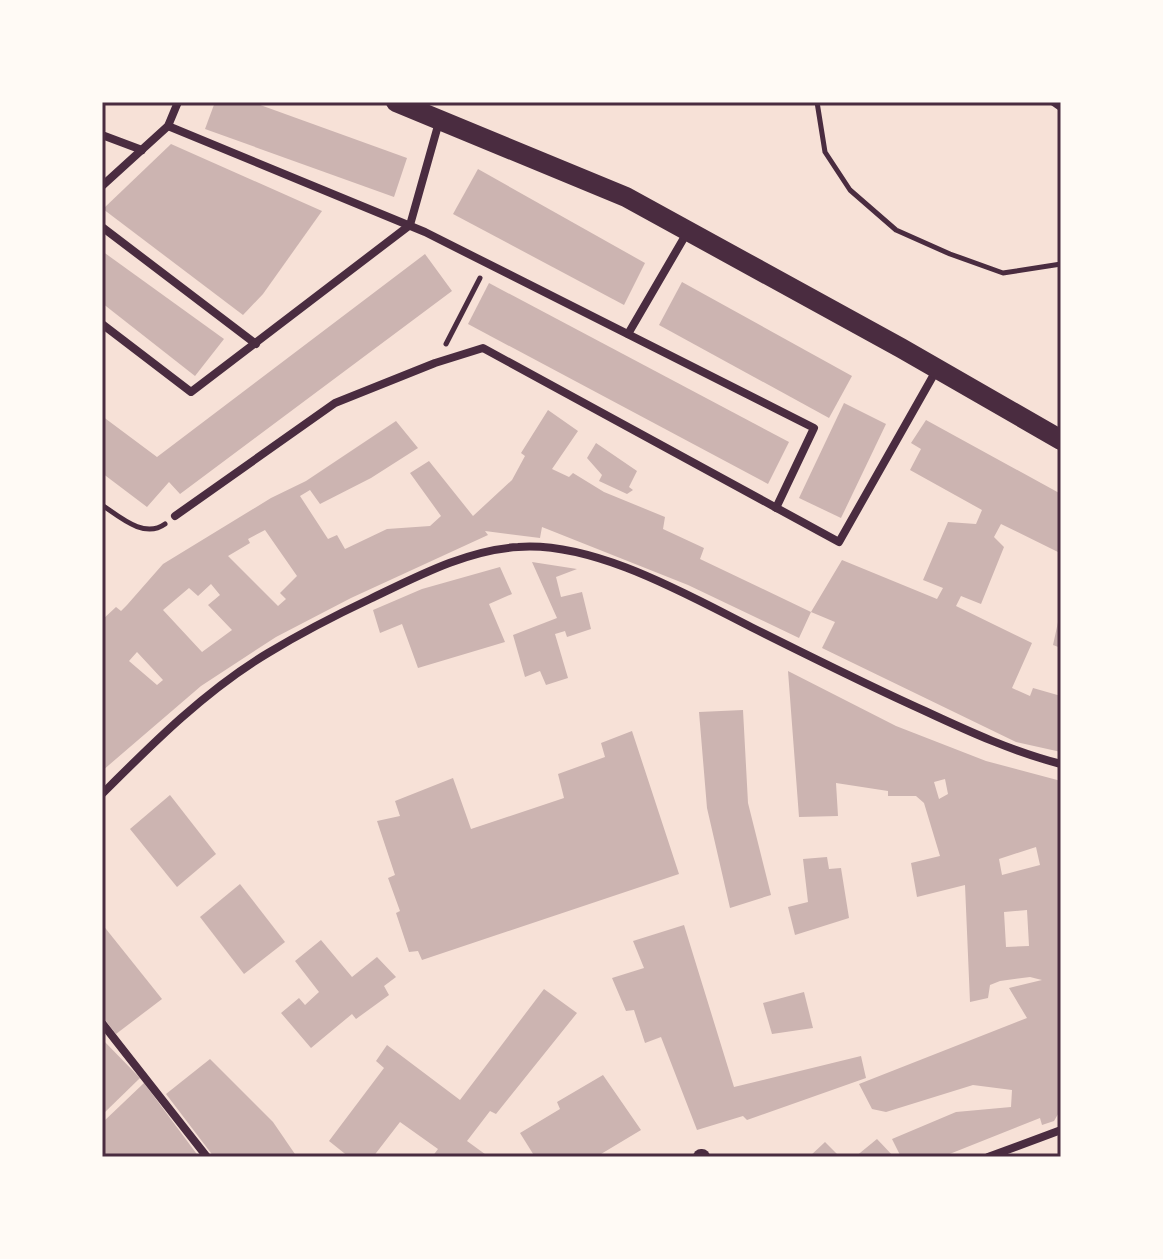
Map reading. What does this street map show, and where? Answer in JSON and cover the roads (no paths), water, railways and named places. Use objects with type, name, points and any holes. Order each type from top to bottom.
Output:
[{"type":"main road","points":[[396,102],[626,197],[1061,440]]},
{"type":"street","points":[[102,186],[168,126],[178,102]]},
{"type":"street","points":[[102,324],[191,392],[410,225],[439,120]]},
{"type":"street","points":[[168,126],[410,225],[814,428],[776,508]]},
{"type":"street","points":[[102,135],[142,150]]},
{"type":"street","points":[[102,227],[256,344]]},
{"type":"street","points":[[628,334],[688,231]]},
{"type":"street","points":[[175,516],[335,403],[435,363],[483,348],[839,542],[937,368]]},
{"type":"street","points":[[102,794],[154,742],[212,693],[267,653],[350,608],[417,577],[486,551],[520,546],[559,550],[636,572],[992,742],[1061,764]]},
{"type":"street","points":[[102,1023],[207,1157]]},
{"type":"street","points":[[988,1157],[1061,1130]]}]
